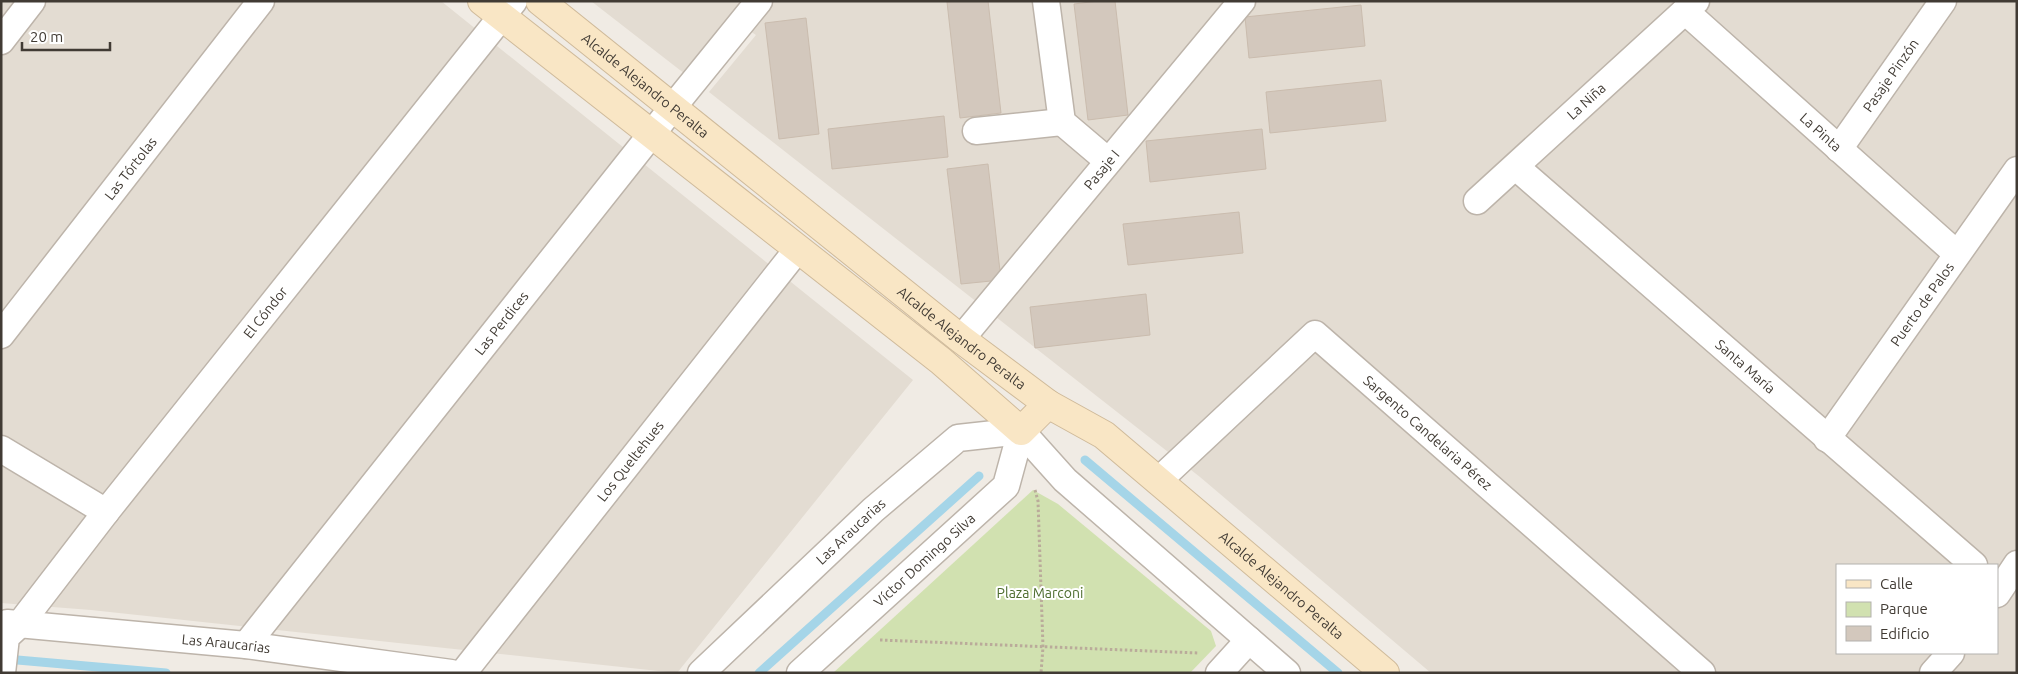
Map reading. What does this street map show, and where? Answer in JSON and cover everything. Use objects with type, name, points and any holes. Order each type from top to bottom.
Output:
[{"type":"main road","name":"Alcalde Alejandro Peralta","points":[[540,1],[961,339],[1048,404],[1104,435],[1385,673]]},
{"type":"main road","points":[[499,7],[651,135],[941,362],[1021,431],[1048,404]]},
{"type":"street","points":[[1,41],[32,1]]},
{"type":"street","name":"Las Tórtolas","points":[[1,335],[261,1]]},
{"type":"street","name":"Las Perdices","points":[[246,645],[759,1]]},
{"type":"street","points":[[1046,1],[1062,122],[1108,161]]},
{"type":"street","name":"Pasaje I","points":[[961,339],[1242,1]]},
{"type":"street","name":"Pasaje Pinzón","points":[[1839,149],[1943,1]]},
{"type":"street","name":"La Pinta","points":[[1691,6],[1839,149],[1957,254]]},
{"type":"street","name":"La Niña","points":[[1477,201],[1691,6]]},
{"type":"street","name":"El Cóndor","points":[[9,628],[106,512],[499,7]]},
{"type":"street","points":[[976,131],[1062,122]]},
{"type":"street","name":"Santa María","points":[[1516,167],[1973,564]]},
{"type":"street","name":"Puerto de Palos","points":[[1827,439],[2017,170]]},
{"type":"street","name":"Los Queltehues","points":[[463,673],[798,250]]},
{"type":"street","name":"Sargento Candelaria Pérez","points":[[1158,481],[1315,334],[1702,673]]},
{"type":"street","points":[[1021,431],[1065,480],[1288,673]]},
{"type":"street","name":"Las Araucarias","points":[[700,673],[873,510],[958,438],[1021,431]]},
{"type":"street","name":"Víctor Domingo Silva","points":[[800,673],[1006,486],[1021,431]]},
{"type":"street","points":[[1,449],[106,512]]},
{"type":"street","points":[[2003,592],[2017,564]]},
{"type":"street","points":[[2,673],[9,628]]},
{"type":"street","name":"Las Araucarias","points":[[9,628],[246,645],[451,673]]},
{"type":"street","points":[[1219,673],[1249,640]]},
{"type":"street","points":[[1933,673],[1950,654]]},
{"type":"path","points":[[1033,483],[1038,501],[1043,648],[1041,673]]},
{"type":"path","points":[[837,638],[1199,653]]},
{"type":"shaded area","points":[[1,1],[441,1],[913,380],[677,673],[91,610],[1,603]]},
{"type":"shaded area","points":[[591,1],[2017,1],[2017,673],[1431,673],[1200,477],[709,92],[756,35],[730,18],[685,74]]},
{"type":"green space","name":"Plaza Marconi","points":[[1033,490],[1058,504],[1211,631],[1216,646],[1190,673],[833,673]]},
{"type":"building","points":[[988,1],[1001,113],[960,118],[947,2]]},
{"type":"building","points":[[1115,1],[1128,115],[1088,120],[1074,4]]},
{"type":"building","points":[[1361,5],[1365,46],[1249,58],[1245,17]]},
{"type":"building","points":[[806,18],[819,134],[779,139],[765,23]]},
{"type":"building","points":[[1381,80],[1386,121],[1270,133],[1266,92]]},
{"type":"building","points":[[944,116],[948,157],[832,169],[828,129]]},
{"type":"building","points":[[1262,129],[1266,169],[1150,182],[1146,141]]},
{"type":"building","points":[[988,164],[1001,280],[961,284],[947,169]]},
{"type":"building","points":[[1239,212],[1243,253],[1128,265],[1123,224]]},
{"type":"building","points":[[1146,294],[1150,335],[1035,348],[1030,307]]},
{"type":"waterway","points":[[1085,460],[1338,673]]},
{"type":"waterway","points":[[759,673],[979,476]]},
{"type":"waterway","points":[[6,659],[166,673]]}]
